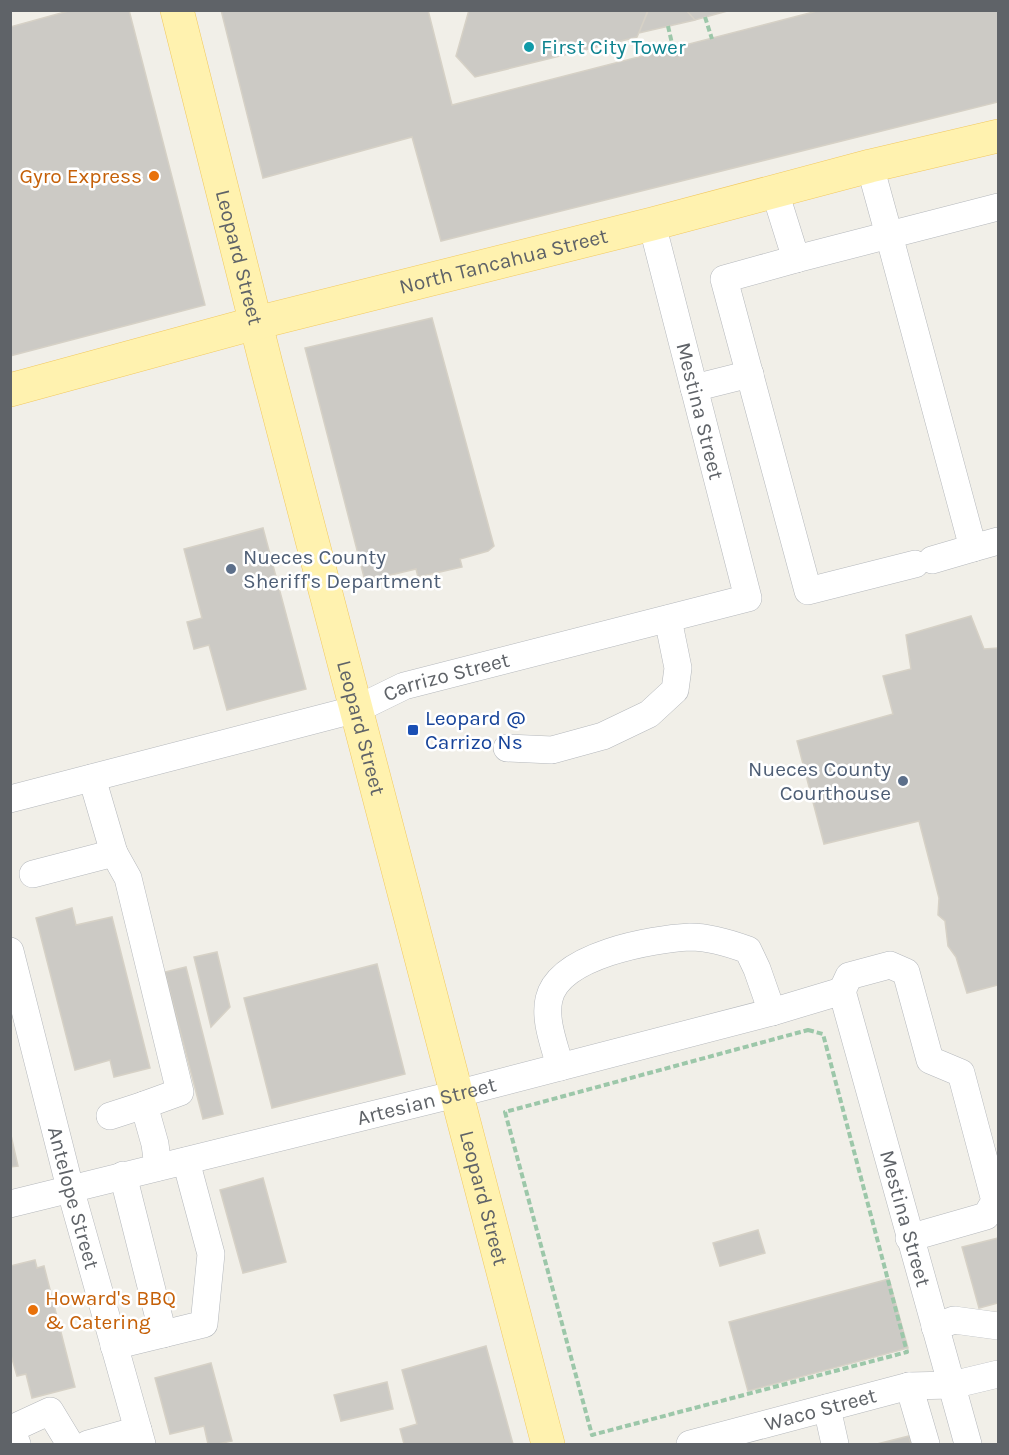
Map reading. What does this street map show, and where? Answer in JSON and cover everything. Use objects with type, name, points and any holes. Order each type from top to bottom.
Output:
[{"type":"main road","name":"Leopard Street","points":[[177,10],[256,323],[548,1444]]},
{"type":"main road","name":"North Tancahua Street","points":[[10,390],[256,323],[652,224],[870,166],[999,136]]},
{"type":"street","points":[[870,166],[973,548]]},
{"type":"street","points":[[775,192],[796,259]]},
{"type":"street","points":[[999,207],[724,279],[808,591],[999,541]]},
{"type":"street","name":"Mestina Street","points":[[652,224],[748,598]]},
{"type":"street","points":[[694,388],[750,374]]},
{"type":"street","name":"Carrizo Street","points":[[10,799],[357,709],[404,686],[748,598]]},
{"type":"street","points":[[507,748],[552,750],[603,736],[649,714],[675,690],[678,668],[668,619]]},
{"type":"street","points":[[92,778],[114,853],[128,878],[180,1092],[110,1116]]},
{"type":"street","points":[[33,874],[114,853]]},
{"type":"street","points":[[560,1067],[547,1015],[549,997],[560,980],[588,960],[635,944],[691,937],[720,940],[748,950],[772,1012]]},
{"type":"street","name":"Antelope Street","points":[[10,951],[70,1188],[140,1437]]},
{"type":"street","points":[[842,991],[849,976],[890,964],[906,972],[930,1060],[961,1073],[995,1201],[986,1216],[909,1238]]},
{"type":"street","name":"Mestina Street","points":[[842,991],[968,1444]]},
{"type":"street","name":"Artesian Street","points":[[10,1204],[456,1094],[772,1012],[842,991]]},
{"type":"street","points":[[144,1105],[155,1144],[158,1167]]},
{"type":"street","points":[[114,1346],[204,1324],[211,1254],[186,1161]]},
{"type":"street","points":[[123,1175],[163,1334]]},
{"type":"street","points":[[935,1327],[954,1320],[999,1326]]},
{"type":"street","name":"Waco Street","points":[[690,1444],[782,1433],[827,1408],[909,1386],[952,1385],[999,1374]]},
{"type":"street","points":[[909,1386],[926,1444]]},
{"type":"street","points":[[827,1408],[835,1444]]},
{"type":"street","points":[[16,1444],[11,1429],[50,1411],[70,1444]]},
{"type":"street","points":[[88,1444],[140,1437]]},
{"type":"path","points":[[705,17],[712,39]]},
{"type":"path","points":[[668,26],[673,48]]},
{"type":"path","points":[[808,1030],[823,1034],[908,1352],[592,1435],[505,1113],[808,1030]]},
{"type":"building","points":[[72,10],[129,10],[205,305],[10,356],[10,27]]},
{"type":"building","points":[[221,10],[428,10],[452,105],[821,10],[998,10],[998,102],[441,241],[412,137],[263,178]]},
{"type":"building","name":"First City Tower","points":[[469,10],[648,11],[637,37],[475,77],[456,56]]},
{"type":"building","points":[[648,10],[686,10],[695,20],[639,33]]},
{"type":"building","points":[[686,10],[731,10],[695,20]]},
{"type":"building","points":[[432,318],[494,546],[488,551],[460,559],[462,567],[418,577],[416,569],[365,581],[305,348]]},
{"type":"building","points":[[263,528],[306,689],[227,710],[209,645],[194,649],[187,622],[202,618],[184,549]]},
{"type":"building","name":"Nueces County Courthouse","points":[[971,616],[984,649],[998,648],[998,985],[967,993],[956,957],[948,946],[945,921],[938,915],[939,898],[919,821],[824,844],[797,741],[893,714],[883,676],[911,669],[906,635]]},
{"type":"building","points":[[72,908],[76,925],[112,917],[150,1068],[114,1077],[110,1060],[75,1070],[36,918]]},
{"type":"building","points":[[217,952],[230,1007],[211,1027],[194,957]]},
{"type":"building","points":[[377,964],[405,1074],[272,1108],[244,998]]},
{"type":"building","points":[[186,967],[223,1114],[203,1119],[165,972]]},
{"type":"building","points":[[10,1131],[18,1166],[10,1167]]},
{"type":"building","points":[[263,1178],[286,1262],[243,1273],[220,1190]]},
{"type":"building","points":[[758,1230],[765,1253],[720,1266],[713,1243]]},
{"type":"building","points":[[998,1238],[998,1303],[979,1308],[962,1247]]},
{"type":"building","name":"Howard's BBQ & Catering","points":[[35,1260],[37,1268],[44,1266],[75,1387],[32,1398],[26,1374],[17,1376],[10,1352],[10,1266]]},
{"type":"building","points":[[889,1279],[908,1348],[748,1391],[729,1322]]},
{"type":"building","points":[[486,1346],[513,1444],[404,1444],[400,1429],[417,1424],[402,1370]]},
{"type":"building","points":[[211,1363],[232,1441],[208,1444],[204,1426],[170,1434],[155,1378]]},
{"type":"building","points":[[387,1382],[393,1409],[341,1421],[334,1395]]},
{"type":"building","points":[[909,1436],[911,1444],[877,1444]]},
{"type":"place","name":"First City Tower","points":[[529,47]]},
{"type":"place","name":"Gyro Express","points":[[154,176]]},
{"type":"place","name":"Nueces County Sheriff's Department","points":[[231,569]]},
{"type":"place","name":"Leopard @ Carrizo Ns","points":[[413,730]]},
{"type":"place","name":"Nueces County Courthouse","points":[[903,781]]},
{"type":"place","name":"Howard's BBQ & Catering","points":[[33,1310]]}]
